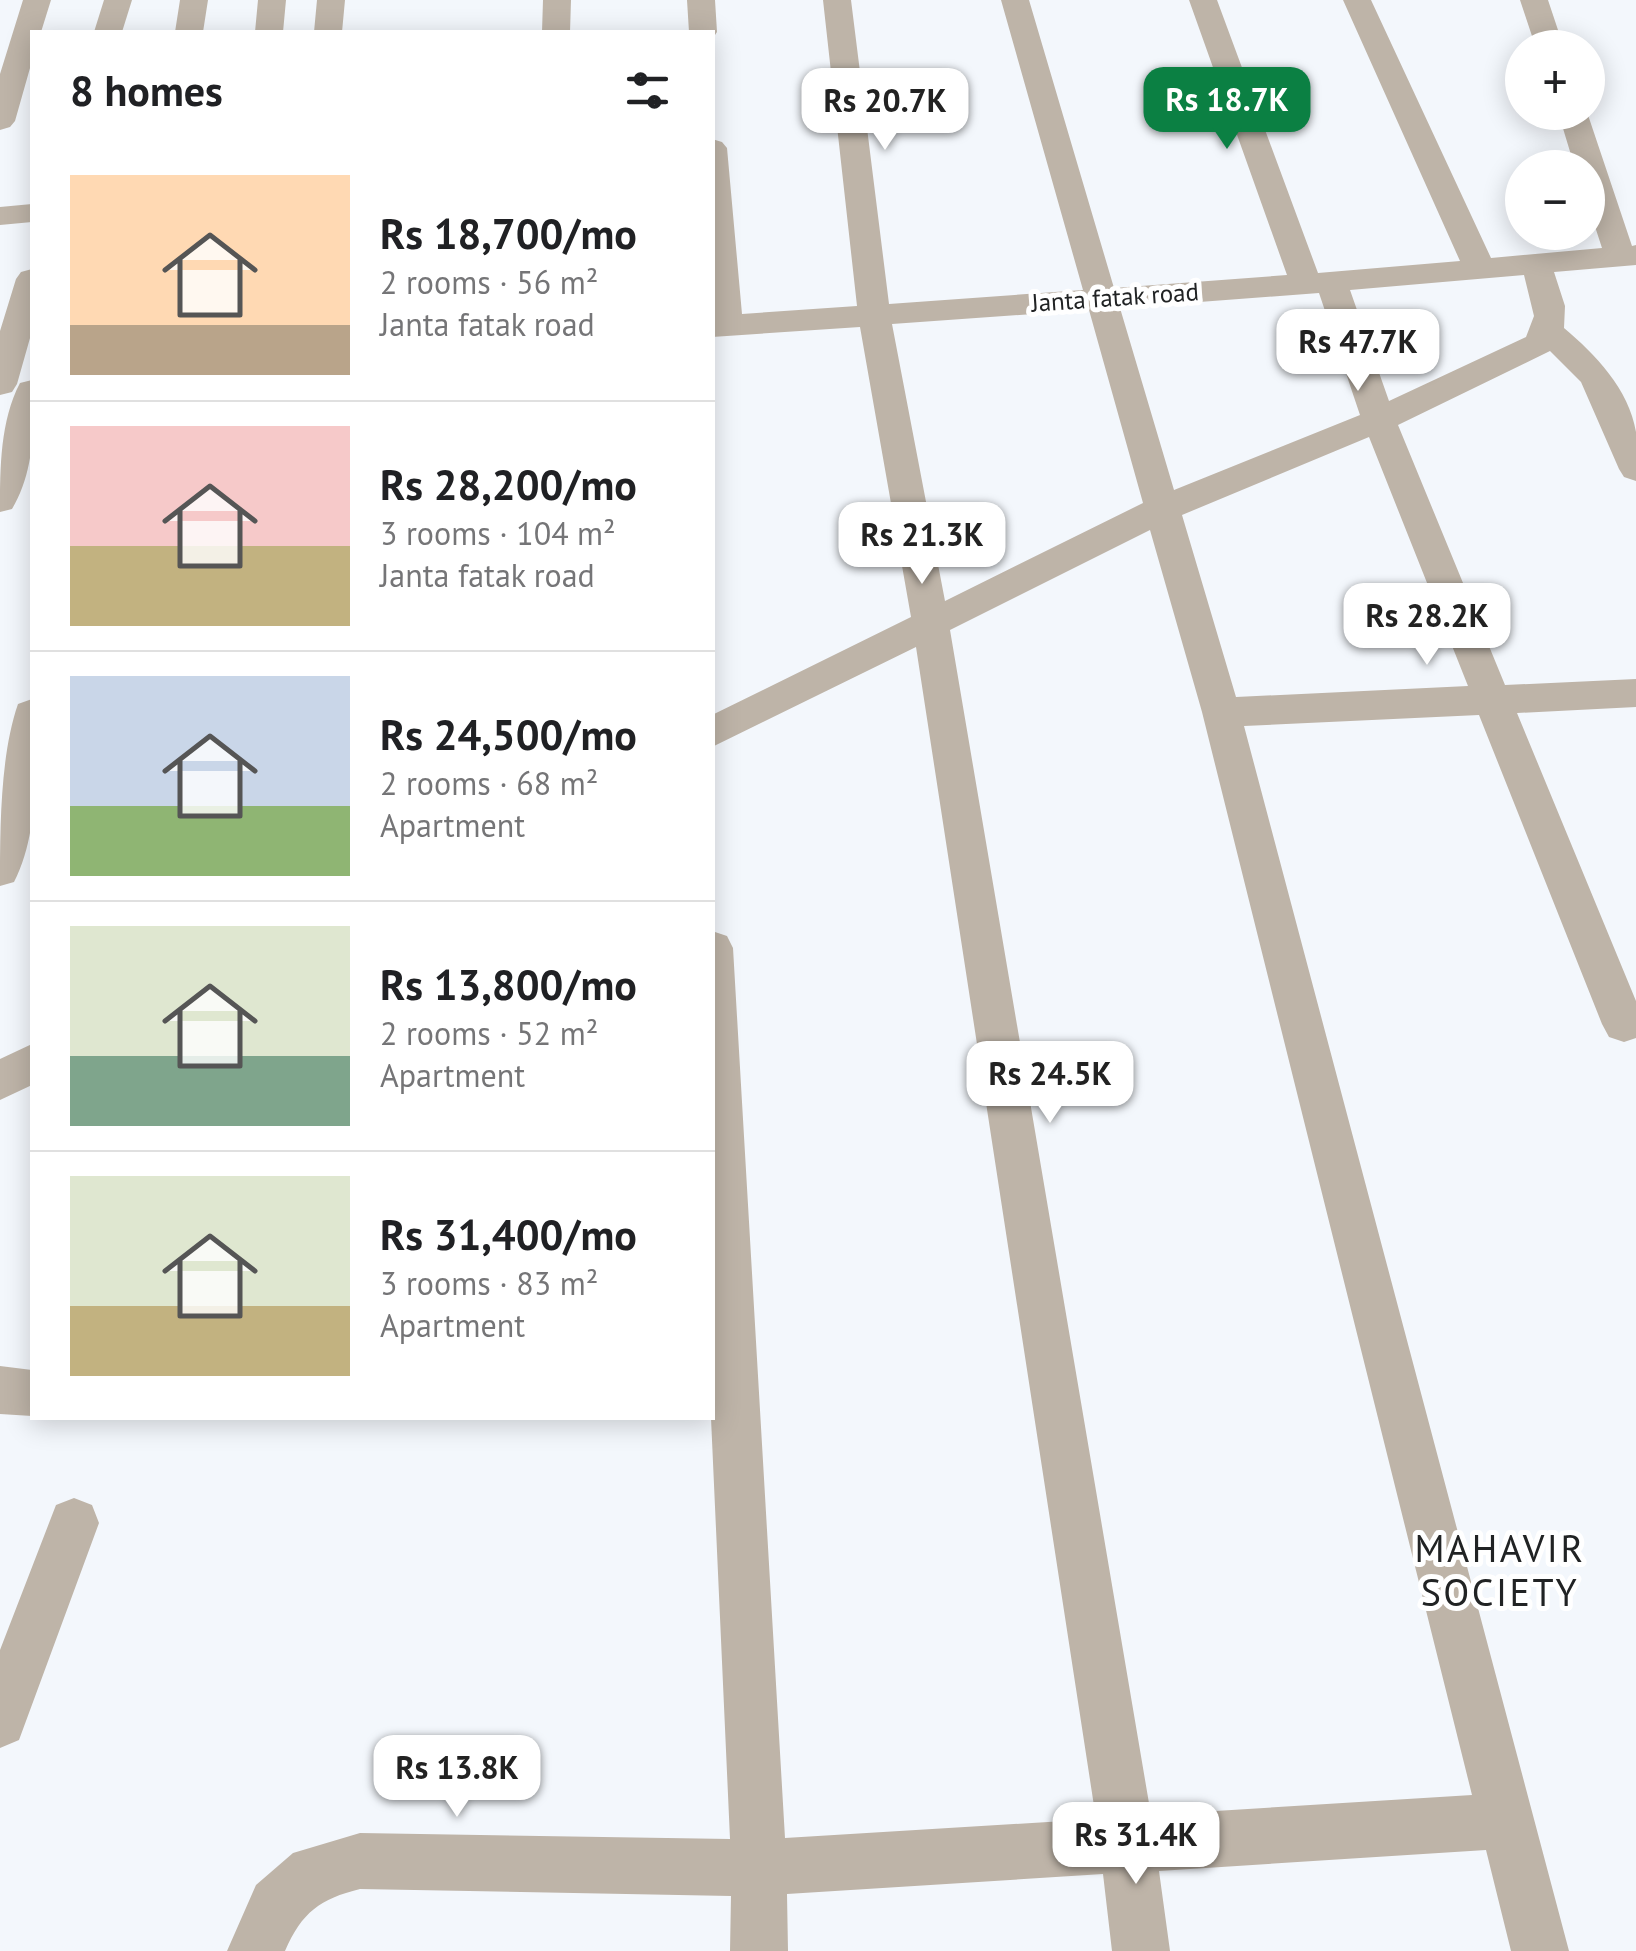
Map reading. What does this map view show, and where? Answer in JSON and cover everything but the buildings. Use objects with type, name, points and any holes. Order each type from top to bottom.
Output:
[{"type":"street","points":[[32,30],[37,0]]},
{"type":"street","points":[[109,30],[118,0]]},
{"type":"street","points":[[188,30],[194,0]]},
{"type":"street","points":[[270,30],[272,0]]},
{"type":"street","points":[[328,30],[331,0]]},
{"type":"street","points":[[556,30],[557,0]]},
{"type":"street","points":[[700,0],[703,30]]},
{"type":"street","points":[[838,0],[874,314],[930,621],[1128,1845],[1141,1951]]},
{"type":"street","points":[[1014,0],[1221,712],[1540,1951]]},
{"type":"street","points":[[1204,0],[1624,1024]]},
{"type":"street","points":[[1357,0],[1479,267]]},
{"type":"street","points":[[1534,0],[1544,30]]},
{"type":"street","points":[[0,121],[22,85],[30,40]]},
{"type":"street","points":[[1579,130],[1628,256]]},
{"type":"street","points":[[0,216],[30,213]]},
{"type":"street","points":[[715,215],[720,326]]},
{"type":"street","name":"Janta fatak road","points":[[720,326],[1319,283],[1628,256]]},
{"type":"street","points":[[715,730],[1164,508],[1379,420],[1538,344],[1549,333],[1552,317],[1536,265]]},
{"type":"street","points":[[30,286],[0,384],[30,382]]},
{"type":"street","points":[[1549,333],[1585,364],[1597,381],[1636,468]]},
{"type":"street","points":[[0,500],[30,397]]},
{"type":"street","points":[[1221,712],[1636,693]]},
{"type":"street","points":[[0,708],[30,706]]},
{"type":"street","points":[[0,870],[30,724]]},
{"type":"street","points":[[715,1007],[759,1868],[759,1951]]},
{"type":"street","points":[[0,1080],[30,1064]]},
{"type":"street","points":[[0,1390],[30,1393]]},
{"type":"street","points":[[0,1721],[74,1523]]},
{"type":"street","points":[[256,1951],[276,1905],[312,1872],[360,1862],[759,1868],[1508,1821]]},
{"type":"district","name":"MAHAVIR SOCIETY","points":[[1500,1571]]}]
